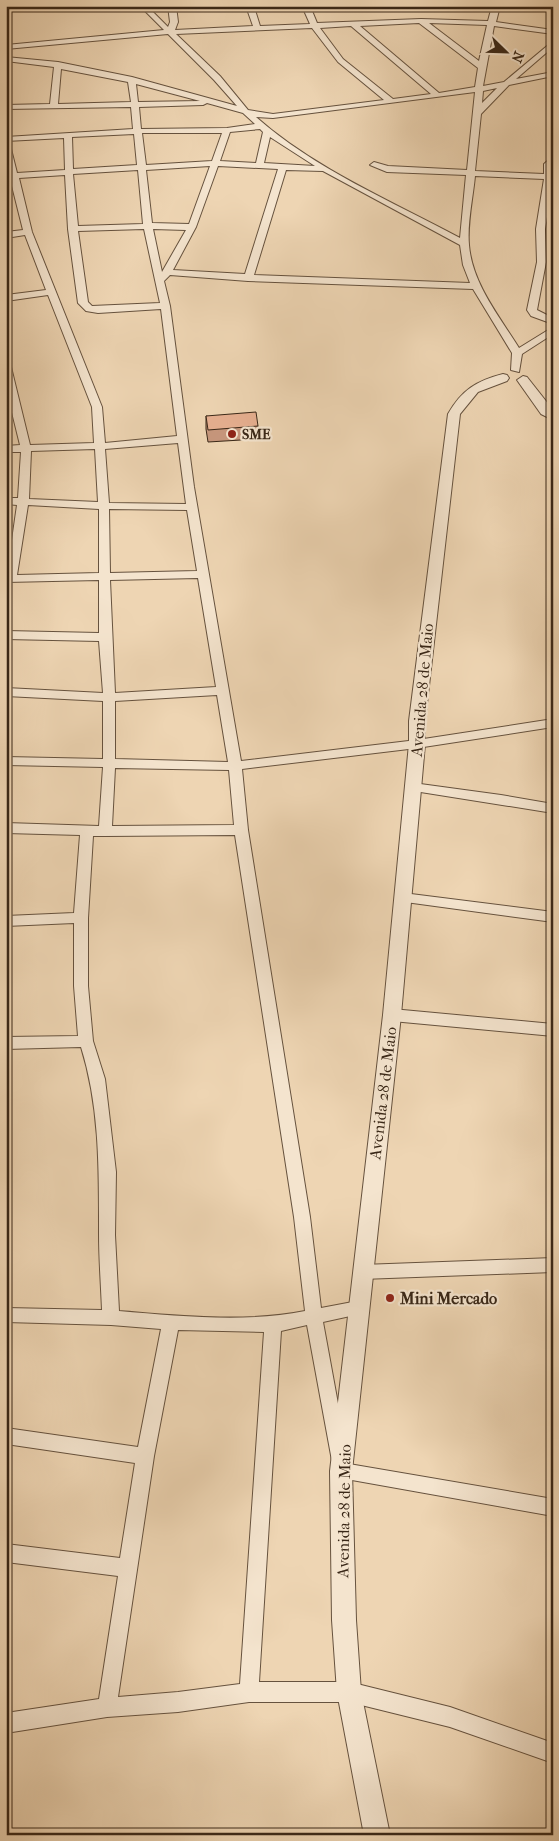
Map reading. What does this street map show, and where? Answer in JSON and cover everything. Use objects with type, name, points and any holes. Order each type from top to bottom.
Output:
[{"type":"street","points":[[143,6],[217,78],[245,111],[264,129],[325,169],[464,244]]},
{"type":"street","points":[[170,32],[174,22],[172,6]]},
{"type":"street","points":[[257,28],[251,7],[264,6]]},
{"type":"street","points":[[306,6],[313,26],[330,50],[353,73],[391,102]]},
{"type":"street","points":[[496,6],[490,23],[479,89],[464,244],[468,265],[476,286],[517,353],[514,376],[535,394],[546,410],[553,416]]},
{"type":"street","points":[[6,47],[170,32],[421,20],[490,23],[553,32]]},
{"type":"street","points":[[421,20],[483,68]]},
{"type":"street","points":[[353,24],[437,95]]},
{"type":"street","points":[[478,112],[506,84],[553,43]]},
{"type":"street","points":[[6,59],[58,64],[132,79],[263,115],[290,115],[391,102],[479,89],[553,74]]},
{"type":"street","points":[[54,106],[58,64]]},
{"type":"street","points":[[132,79],[148,226],[165,306],[202,574],[235,766],[241,830],[302,1217],[314,1318],[342,1472],[553,1508]]},
{"type":"street","points":[[524,81],[553,82]]},
{"type":"street","points":[[6,107],[219,103]]},
{"type":"street","points":[[6,138],[139,131],[264,129]]},
{"type":"street","points":[[259,166],[264,129]]},
{"type":"street","points":[[161,284],[192,228],[227,130]]},
{"type":"street","points":[[68,135],[68,172],[72,229],[83,303],[98,310],[165,306]]},
{"type":"street","points":[[6,145],[9,176],[28,232],[97,407],[104,506],[109,697],[109,765],[105,831]]},
{"type":"street","points":[[553,158],[548,164],[551,176],[546,189],[546,206],[541,225],[542,257],[532,310],[534,314],[553,321]]},
{"type":"street","points":[[9,176],[214,163],[325,169]]},
{"type":"street","points":[[374,165],[387,169],[551,176]]},
{"type":"street","points":[[248,278],[280,183],[282,168]]},
{"type":"street","points":[[72,229],[148,226],[192,228]]},
{"type":"street","points":[[6,235],[28,232]]},
{"type":"street","points":[[168,272],[248,278],[476,286]]},
{"type":"street","points":[[6,298],[52,292]]},
{"type":"street","points":[[517,353],[553,330]]},
{"type":"street","points":[[6,367],[26,448],[23,502],[9,579],[106,578],[202,574]]},
{"type":"street","name":"Avenida 28 de Maio","points":[[377,1835],[349,1692],[344,1620],[342,1472],[358,1308],[392,1015],[417,744],[417,722],[431,590],[454,414],[470,390],[490,381],[514,376]]},
{"type":"street","points":[[535,394],[553,401]]},
{"type":"street","points":[[6,449],[101,446],[183,439]]},
{"type":"street","points":[[6,501],[104,506],[192,507]]},
{"type":"street","points":[[6,532],[18,532]]},
{"type":"street","points":[[6,635],[106,637]]},
{"type":"street","points":[[6,692],[109,697],[222,691]]},
{"type":"street","points":[[6,761],[109,765],[235,766],[417,744],[553,723]]},
{"type":"street","points":[[413,787],[553,809]]},
{"type":"street","points":[[6,828],[87,831],[241,830]]},
{"type":"street","points":[[87,831],[82,918],[81,986],[86,1040],[98,1079],[108,1172],[107,1235],[111,1318]]},
{"type":"street","points":[[403,898],[553,917]]},
{"type":"street","points":[[6,921],[82,918]]},
{"type":"street","points":[[392,1015],[553,1030]]},
{"type":"street","points":[[6,1043],[86,1040]]},
{"type":"street","points":[[362,1272],[553,1264]]},
{"type":"street","points":[[6,1315],[111,1318],[171,1323],[273,1325],[358,1308]]},
{"type":"street","points":[[107,1707],[145,1456],[171,1323]]},
{"type":"street","points":[[248,1692],[273,1325]]},
{"type":"street","points":[[6,1436],[145,1456]]},
{"type":"street","points":[[6,1553],[127,1568]]},
{"type":"street","points":[[6,1723],[107,1707],[178,1702],[248,1692],[349,1692],[450,1717],[553,1753]]},
{"type":"building","points":[[256,412],[258,426],[208,430],[206,416]]},
{"type":"place","name":"SME","points":[[232,434]]},
{"type":"place","name":"Mini Mercado","points":[[390,1298]]}]
